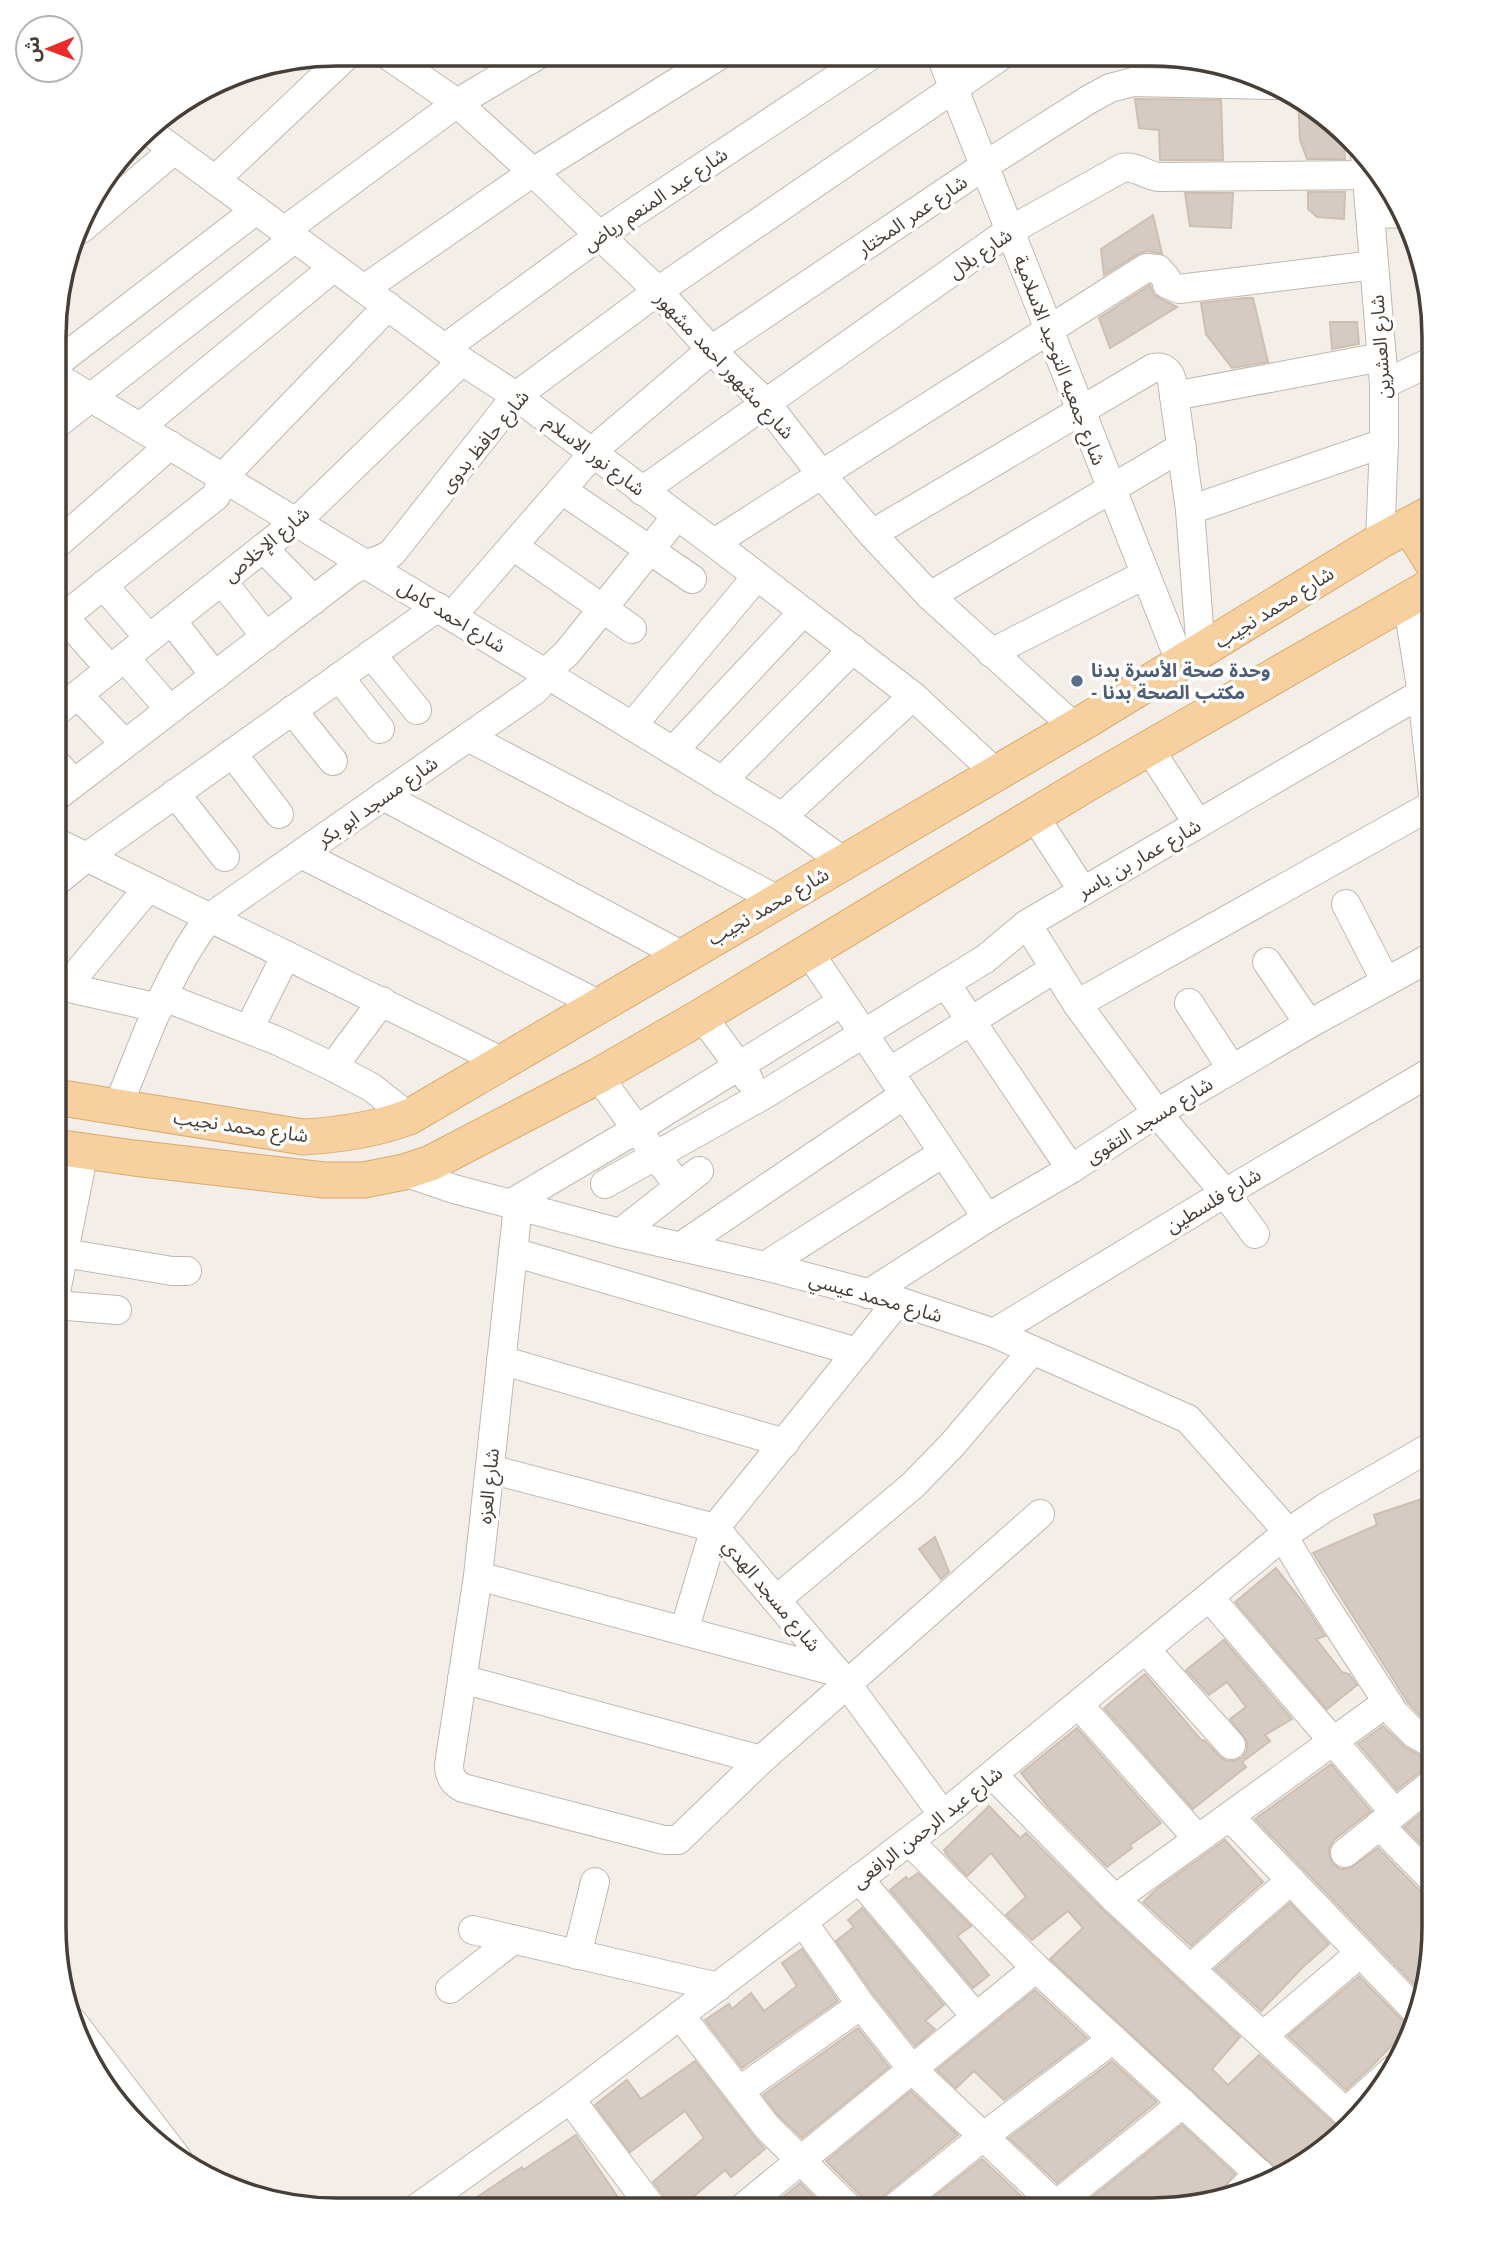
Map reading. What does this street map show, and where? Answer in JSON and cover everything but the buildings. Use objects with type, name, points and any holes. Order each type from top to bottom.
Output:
[{"type":"main road","points":[[1408,526],[1422,547]]},
{"type":"main road","name":"شارع محمد نجيب","points":[[66,1099],[303,1138],[341,1135],[385,1126],[409,1117],[1191,658],[1408,526]]},
{"type":"main road","points":[[70,1149],[324,1180],[364,1180],[431,1163],[598,1076],[1090,782],[1421,592]]},
{"type":"main road","points":[[1090,782],[1076,776],[1064,766],[1056,753],[1072,728],[1110,723],[1118,730],[1128,749],[1138,754]]},
{"type":"main road","points":[[130,1111],[134,1158]]},
{"type":"street","points":[[215,180],[335,66]]},
{"type":"street","name":"شارع مشهور احمد مشهور","points":[[403,66],[457,103],[658,291],[711,350],[766,403],[872,534],[930,596],[1072,728]]},
{"type":"street","points":[[66,417],[290,234],[457,103],[519,66]]},
{"type":"street","points":[[364,289],[533,172],[702,66]]},
{"type":"street","name":"شارع عبد المنعم رياض","points":[[454,355],[600,235],[855,66]]},
{"type":"street","name":"شارع جمعيه التوحيد الاسلامية","points":[[945,66],[1144,575],[1191,658]]},
{"type":"street","name":"شارع حافظ بدوى","points":[[66,779],[125,744],[351,571],[365,564],[375,563],[392,553],[516,396],[658,291],[986,66]]},
{"type":"street","name":"شارع عمر المختار","points":[[66,874],[370,654],[445,611],[513,546],[603,442],[711,350],[984,166],[1110,89],[1133,82],[1248,84]]},
{"type":"street","name":"شارع نور الاسلام","points":[[156,137],[454,355],[516,396],[714,543],[913,696],[996,773]]},
{"type":"street","points":[[94,218],[174,150]]},
{"type":"street","name":"شارع بلال","points":[[642,491],[1009,231],[1127,167],[1136,168],[1148,176],[1158,177],[1359,164]]},
{"type":"street","name":"شارع العشرين","points":[[1367,174],[1383,371],[1384,443],[1408,526]]},
{"type":"street","points":[[66,356],[256,210]]},
{"type":"street","points":[[1370,213],[1393,214]]},
{"type":"street","points":[[714,543],[1146,268],[1158,269],[1166,278],[1167,284],[1179,289],[1374,265]]},
{"type":"street","points":[[140,427],[334,267]]},
{"type":"street","points":[[66,615],[216,496],[223,477],[388,306]]},
{"type":"street","name":"شارع الإخلاص","points":[[67,704],[296,522],[454,355]]},
{"type":"street","points":[[1174,396],[1383,371],[1422,363]]},
{"type":"street","points":[[872,534],[1157,367],[1169,373],[1190,510],[1191,658]]},
{"type":"street","name":"شارع احمد كامل","points":[[66,382],[782,817],[844,862]]},
{"type":"street","points":[[1190,510],[1384,443]]},
{"type":"street","points":[[66,536],[170,445]]},
{"type":"street","points":[[930,596],[1182,447]]},
{"type":"street","points":[[562,490],[692,579]]},
{"type":"street","name":"شارع مسجد ابو بكر","points":[[130,1111],[162,1002],[174,971],[209,918],[534,691],[545,673],[566,653],[603,609],[676,517]]},
{"type":"street","points":[[513,546],[632,629]]},
{"type":"street","points":[[263,548],[314,600]]},
{"type":"street","points":[[991,653],[1144,575]]},
{"type":"street","points":[[632,726],[757,576]]},
{"type":"street","points":[[222,581],[266,637]]},
{"type":"street","points":[[103,585],[149,638]]},
{"type":"street","points":[[1421,592],[1422,693]]},
{"type":"street","points":[[673,751],[803,612]]},
{"type":"street","points":[[172,621],[215,676]]},
{"type":"street","points":[[66,625],[118,664],[170,710]]},
{"type":"street","points":[[722,781],[853,649]]},
{"type":"street","points":[[370,654],[417,710]]},
{"type":"street","points":[[339,677],[380,729]]},
{"type":"street","name":"شارع عمار بن ياسر","points":[[605,1184],[762,1096],[985,960],[1027,924],[1422,693]]},
{"type":"street","points":[[782,817],[913,696]]},
{"type":"street","points":[[67,704],[125,744]]},
{"type":"street","points":[[292,710],[333,761]]},
{"type":"street","points":[[468,737],[778,900]]},
{"type":"street","points":[[232,753],[279,814]]},
{"type":"street","points":[[1138,754],[1198,824]]},
{"type":"street","points":[[175,793],[225,857]]},
{"type":"street","points":[[383,796],[683,956]]},
{"type":"street","points":[[1077,1004],[1422,811]]},
{"type":"street","points":[[1035,817],[1083,891]]},
{"type":"street","points":[[66,846],[503,1062]]},
{"type":"street","points":[[301,853],[600,1005]]},
{"type":"street","points":[[66,979],[148,888]]},
{"type":"street","points":[[1346,904],[1386,982]]},
{"type":"street","points":[[1027,924],[1077,1004],[1157,1113],[1225,1193],[1255,1234]]},
{"type":"street","points":[[809,952],[986,1218]]},
{"type":"street","points":[[249,1030],[286,955]]},
{"type":"street","points":[[1267,962],[1309,1024]]},
{"type":"street","name":"شارع مسجد التقوى","points":[[868,1294],[1157,1113],[1422,962]]},
{"type":"street","points":[[680,1247],[897,1084],[971,1021],[1054,969]]},
{"type":"street","points":[[946,984],[1071,1169]]},
{"type":"street","points":[[66,987],[162,1002],[249,1030],[371,1087],[409,1117]]},
{"type":"street","points":[[333,1067],[382,1001]]},
{"type":"street","points":[[514,1205],[842,1002]]},
{"type":"street","points":[[1189,1003],[1232,1069]]},
{"type":"street","points":[[702,1016],[762,1096]]},
{"type":"street","points":[[598,1076],[655,1154],[689,1179],[620,1233]]},
{"type":"street","name":"شارع فلسطين","points":[[994,1333],[1422,1077]]},
{"type":"street","points":[[66,1218],[70,1149]]},
{"type":"street","points":[[765,1266],[943,1153]]},
{"type":"street","name":"شارع محمد عيسي","points":[[404,1172],[454,1189],[620,1233],[765,1266],[898,1301],[994,1333],[1188,1419],[1286,1534],[1386,1703],[1404,1725],[1422,1738]]},
{"type":"street","name":"شارع العزه","points":[[514,1205],[513,1252],[478,1576],[449,1765],[452,1779],[463,1788],[670,1841],[678,1840],[761,1760]]},
{"type":"street","points":[[513,1252],[857,1352]]},
{"type":"street","points":[[66,1253],[172,1271],[187,1271]]},
{"type":"street","points":[[684,1631],[715,1528],[898,1301]]},
{"type":"street","points":[[66,1306],[117,1310]]},
{"type":"street","points":[[776,1600],[912,1486],[952,1445],[1032,1351]]},
{"type":"street","points":[[501,1360],[785,1443]]},
{"type":"street","name":"شارع عبد الرحمن الرافعى","points":[[431,2198],[570,2099],[943,1815],[1286,1534],[1326,1507],[1422,1452]]},
{"type":"street","name":"شارع مسجد الهدي","points":[[489,1469],[715,1528],[842,1678],[943,1815]]},
{"type":"street","points":[[462,1679],[761,1760],[842,1678],[1040,1514]]},
{"type":"street","points":[[478,1576],[684,1631],[842,1678]]},
{"type":"street","points":[[1209,1597],[1333,1741],[1422,1865]]},
{"type":"street","points":[[1146,1650],[1231,1745]]},
{"type":"street","points":[[1115,1899],[1386,1703]]},
{"type":"street","points":[[1079,1705],[1198,1839]]},
{"type":"street","points":[[993,1775],[1115,1899],[1347,2113]]},
{"type":"street","points":[[1345,1853],[1422,1791]]},
{"type":"street","points":[[1230,1816],[1410,2005]]},
{"type":"street","points":[[909,1841],[1036,1968],[1183,2104],[1252,2178]]},
{"type":"street","points":[[859,1879],[976,2017]]},
{"type":"street","points":[[1191,1968],[1291,1880]]},
{"type":"street","points":[[578,1955],[595,1882]]},
{"type":"street","points":[[803,1922],[861,2005],[912,2069],[1046,2198]]},
{"type":"street","points":[[473,1930],[718,1987]]},
{"type":"street","points":[[450,1989],[513,1940]]},
{"type":"street","points":[[1264,2035],[1360,1953]]},
{"type":"street","points":[[755,2198],[1036,1968]]},
{"type":"street","points":[[739,2091],[861,2005]]},
{"type":"street","points":[[681,2015],[767,2127],[839,2198]]},
{"type":"street","points":[[907,2198],[1113,2039]]},
{"type":"street","points":[[570,2099],[644,2198]]},
{"type":"street","points":[[1068,2198],[1183,2104]]},
{"type":"place","name":"وحدة صحة الأسرة بدنا - مكتب الصحة بدنا","points":[[1077,681]]}]
